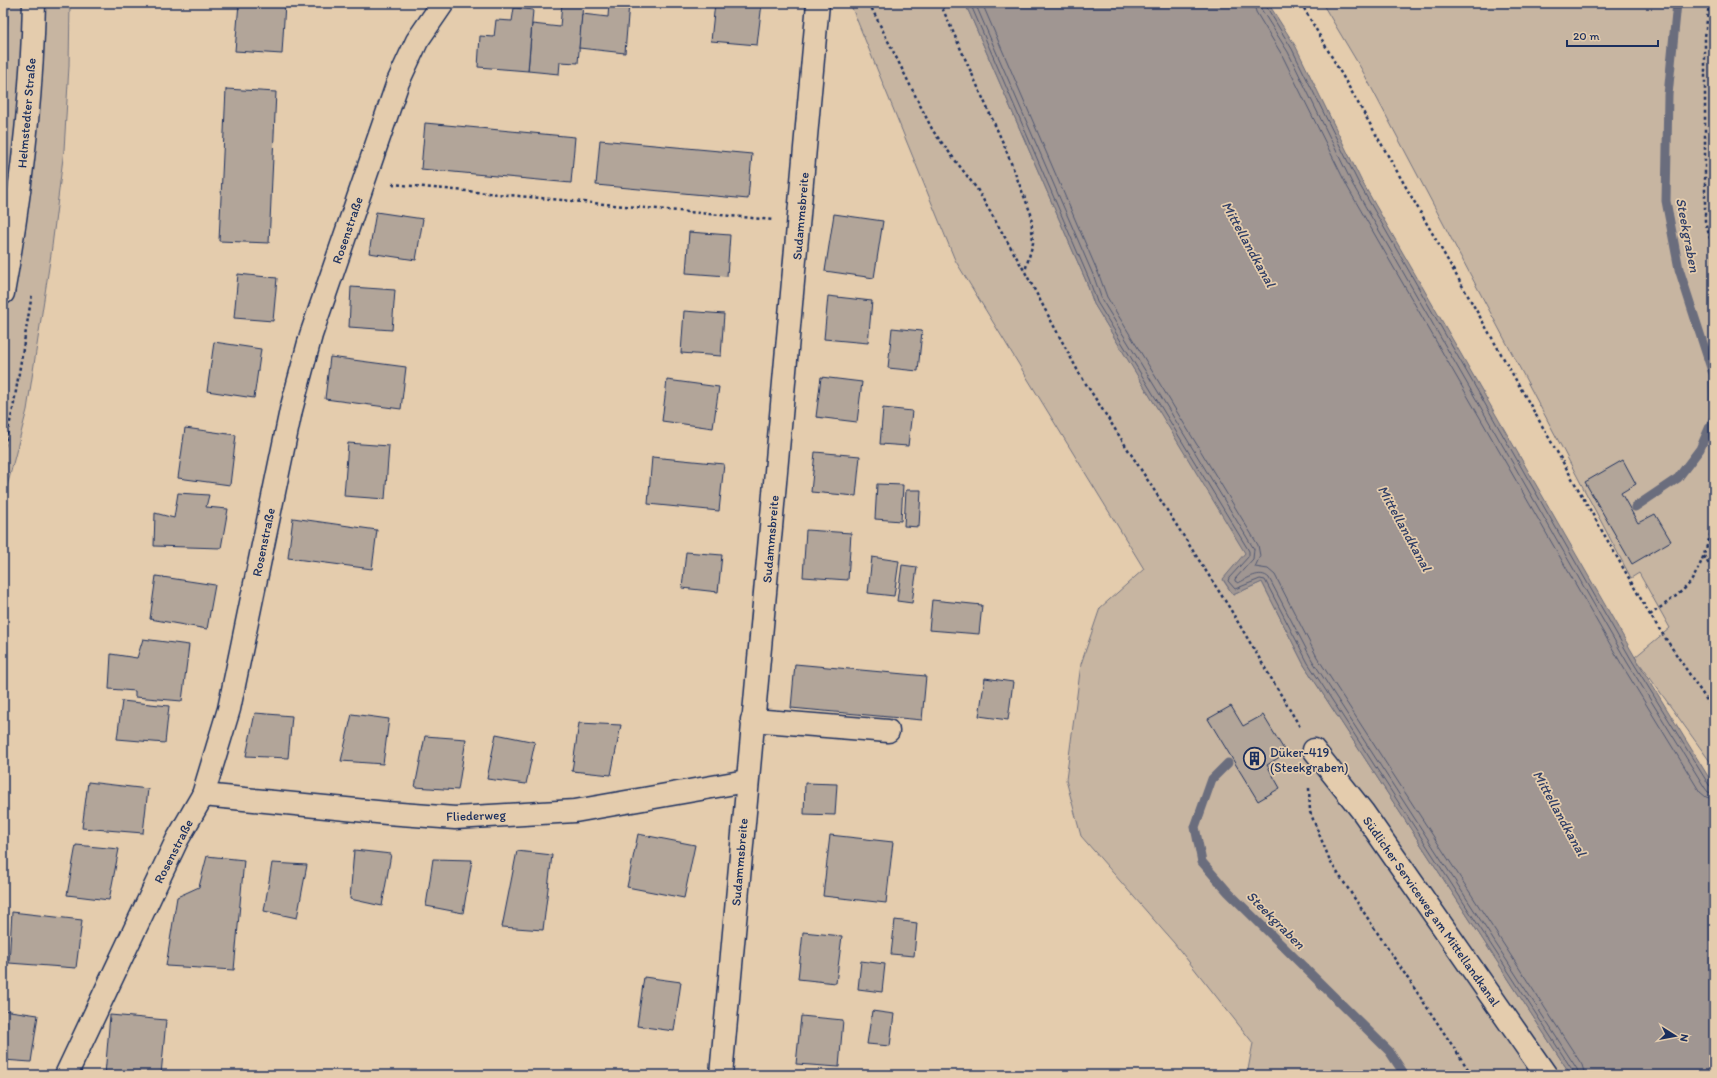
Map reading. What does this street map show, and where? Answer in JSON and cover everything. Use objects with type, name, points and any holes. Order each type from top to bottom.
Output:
[{"type":"street","name":"Helmstedter Straße","points":[[3,293],[23,156],[30,78],[34,3]]},
{"type":"street","name":"Sudammsbreite","points":[[721,1075],[746,780],[800,222],[818,3]]},
{"type":"street","name":"Rosenstraße","points":[[66,1075],[177,840],[203,795],[229,709],[295,395],[311,335],[398,82],[417,41],[437,5]]},
{"type":"street","points":[[752,720],[888,731]]},
{"type":"street","name":"Südlicher Serviceweg am Mittellandkanal","points":[[1314,750],[1364,812],[1546,1075]]},
{"type":"street","name":"Fliederweg","points":[[203,795],[387,814],[455,818],[575,811],[746,780]]},
{"type":"path","points":[[869,3],[933,131],[977,189],[1025,272],[1080,373],[1229,607],[1314,750],[1309,785],[1310,812],[1331,863],[1472,1075]]},
{"type":"path","points":[[940,3],[1004,145],[1031,214],[1033,243],[1025,272]]},
{"type":"path","points":[[1301,3],[1650,615],[1714,711]]},
{"type":"path","points":[[1709,3],[1705,37],[1705,221],[1714,252]]},
{"type":"path","points":[[364,181],[800,222]]},
{"type":"path","points":[[1650,615],[1681,592],[1690,582],[1703,556],[1714,523]]},
{"type":"path","points":[[1703,556],[1714,573]]},
{"type":"shaded area","points":[[9,3],[70,3],[69,66],[64,150],[51,254],[27,410],[3,502],[3,97]]},
{"type":"shaded area","points":[[850,3],[965,3],[1086,281],[1094,304],[1246,553],[1223,580],[1233,595],[1262,582],[1304,665],[1571,1075],[1247,1075],[1253,1043],[1174,943],[1081,836],[1066,780],[1081,664],[1100,608],[1144,569],[955,260]]},
{"type":"shaded area","points":[[1322,3],[1714,3],[1714,767],[1635,657],[1670,628],[1639,573],[1631,578],[1362,70]]},
{"type":"water","name":"Mittellandkanal","points":[[965,3],[1268,3],[1296,47],[1361,180],[1635,657],[1714,786],[1714,1075],[1571,1075],[1304,665],[1262,582],[1233,595],[1223,579],[1245,553],[1094,304],[1086,281]]},
{"type":"building","points":[[239,3],[285,3],[282,54],[235,51]]},
{"type":"building","points":[[562,3],[583,3],[578,63],[560,62],[559,74],[528,71],[532,24],[560,27]]},
{"type":"building","points":[[609,3],[629,3],[625,53],[579,48],[582,14],[608,17]]},
{"type":"building","points":[[715,3],[762,3],[757,45],[711,41]]},
{"type":"building","points":[[514,8],[533,10],[528,71],[478,67],[480,36],[494,37],[496,20],[512,21]]},
{"type":"building","points":[[226,89],[276,92],[269,243],[219,241]]},
{"type":"building","points":[[425,123],[575,137],[571,183],[421,169]]},
{"type":"building","points":[[600,140],[752,154],[748,199],[596,185]]},
{"type":"building","points":[[376,212],[423,219],[416,260],[369,253]]},
{"type":"building","points":[[834,214],[883,221],[874,278],[825,271]]},
{"type":"building","points":[[689,232],[730,235],[727,276],[686,273]]},
{"type":"building","points":[[238,274],[277,278],[273,321],[234,318]]},
{"type":"building","points":[[351,287],[395,290],[392,330],[349,327]]},
{"type":"building","points":[[828,296],[872,301],[868,343],[824,339]]},
{"type":"building","points":[[684,311],[724,314],[721,356],[681,353]]},
{"type":"building","points":[[892,328],[922,331],[918,371],[888,368]]},
{"type":"building","points":[[214,342],[261,349],[254,398],[207,391]]},
{"type":"building","points":[[330,357],[406,367],[401,409],[325,399]]},
{"type":"building","points":[[821,377],[862,382],[857,422],[816,417]]},
{"type":"building","points":[[667,380],[719,387],[713,428],[662,421]]},
{"type":"building","points":[[883,408],[912,411],[908,446],[880,444]]},
{"type":"building","points":[[185,428],[236,435],[230,485],[178,478]]},
{"type":"building","points":[[348,443],[389,446],[385,499],[344,496]]},
{"type":"building","points":[[815,452],[860,456],[856,496],[811,492]]},
{"type":"building","points":[[652,457],[724,464],[719,511],[648,504]]},
{"type":"building","points":[[1623,460],[1636,484],[1621,493],[1638,523],[1655,514],[1671,541],[1632,564],[1585,482]]},
{"type":"building","points":[[877,484],[903,485],[901,521],[875,519]]},
{"type":"building","points":[[906,490],[921,490],[919,527],[904,526]]},
{"type":"building","points":[[178,493],[209,495],[206,507],[228,509],[221,548],[154,546],[155,513],[174,518]]},
{"type":"building","points":[[293,518],[377,530],[372,569],[288,558]]},
{"type":"building","points":[[806,530],[851,533],[848,580],[803,577]]},
{"type":"building","points":[[686,552],[722,555],[718,592],[682,588]]},
{"type":"building","points":[[872,557],[899,561],[894,596],[868,593]]},
{"type":"building","points":[[902,565],[917,567],[912,603],[897,601]]},
{"type":"building","points":[[156,576],[215,585],[207,629],[150,619]]},
{"type":"building","points":[[932,600],[982,605],[979,634],[929,630]]},
{"type":"building","points":[[143,639],[189,645],[182,701],[135,697],[135,691],[109,689],[111,654],[137,658]]},
{"type":"building","points":[[795,664],[926,676],[922,720],[791,708]]},
{"type":"building","points":[[985,678],[1013,682],[1008,720],[979,716]]},
{"type":"building","points":[[122,701],[169,706],[165,743],[117,739]]},
{"type":"building","name":"Düker-419 (Steekgraben)","points":[[1231,706],[1243,726],[1263,715],[1286,753],[1267,765],[1280,788],[1258,801],[1208,719]]},
{"type":"building","points":[[255,713],[292,716],[288,758],[246,756]]},
{"type":"building","points":[[352,714],[389,719],[383,764],[341,761]]},
{"type":"building","points":[[579,723],[621,725],[611,775],[572,771]]},
{"type":"building","points":[[496,734],[535,742],[526,784],[487,779]]},
{"type":"building","points":[[425,736],[466,739],[458,790],[415,787]]},
{"type":"building","points":[[88,782],[148,789],[143,833],[82,828]]},
{"type":"building","points":[[805,783],[837,784],[835,815],[804,814]]},
{"type":"building","points":[[638,834],[695,845],[684,898],[627,887]]},
{"type":"building","points":[[830,835],[893,842],[886,903],[823,896]]},
{"type":"building","points":[[76,845],[119,849],[109,900],[67,895]]},
{"type":"building","points":[[354,850],[391,854],[382,906],[350,899]]},
{"type":"building","points":[[517,851],[552,855],[543,930],[502,927]]},
{"type":"building","points":[[207,856],[244,860],[234,970],[166,966],[177,897],[199,887]]},
{"type":"building","points":[[433,859],[472,860],[463,913],[426,906]]},
{"type":"building","points":[[272,863],[307,865],[297,918],[264,911]]},
{"type":"building","points":[[12,912],[82,920],[76,968],[9,963]]},
{"type":"building","points":[[895,920],[917,923],[914,956],[891,954]]},
{"type":"building","points":[[803,932],[842,936],[836,983],[798,979]]},
{"type":"building","points":[[861,961],[885,964],[882,992],[858,989]]},
{"type":"building","points":[[644,977],[681,982],[674,1031],[637,1026]]},
{"type":"building","points":[[3,1010],[38,1015],[31,1062],[3,1060]]},
{"type":"building","points":[[872,1011],[894,1014],[890,1046],[867,1044]]},
{"type":"building","points":[[110,1015],[166,1020],[161,1075],[105,1075]]},
{"type":"building","points":[[801,1016],[843,1020],[839,1067],[796,1064]]},
{"type":"waterway","name":"Steekgraben","points":[[1635,507],[1678,478],[1700,449],[1714,417],[1713,374],[1679,269],[1666,201],[1668,95],[1677,3]]},
{"type":"waterway","name":"Steekgraben","points":[[1228,763],[1212,779],[1195,827],[1202,862],[1228,892],[1389,1051],[1405,1075]]},
{"type":"place","name":"Düker-419 (Steekgraben)","points":[[1254,759]]}]
